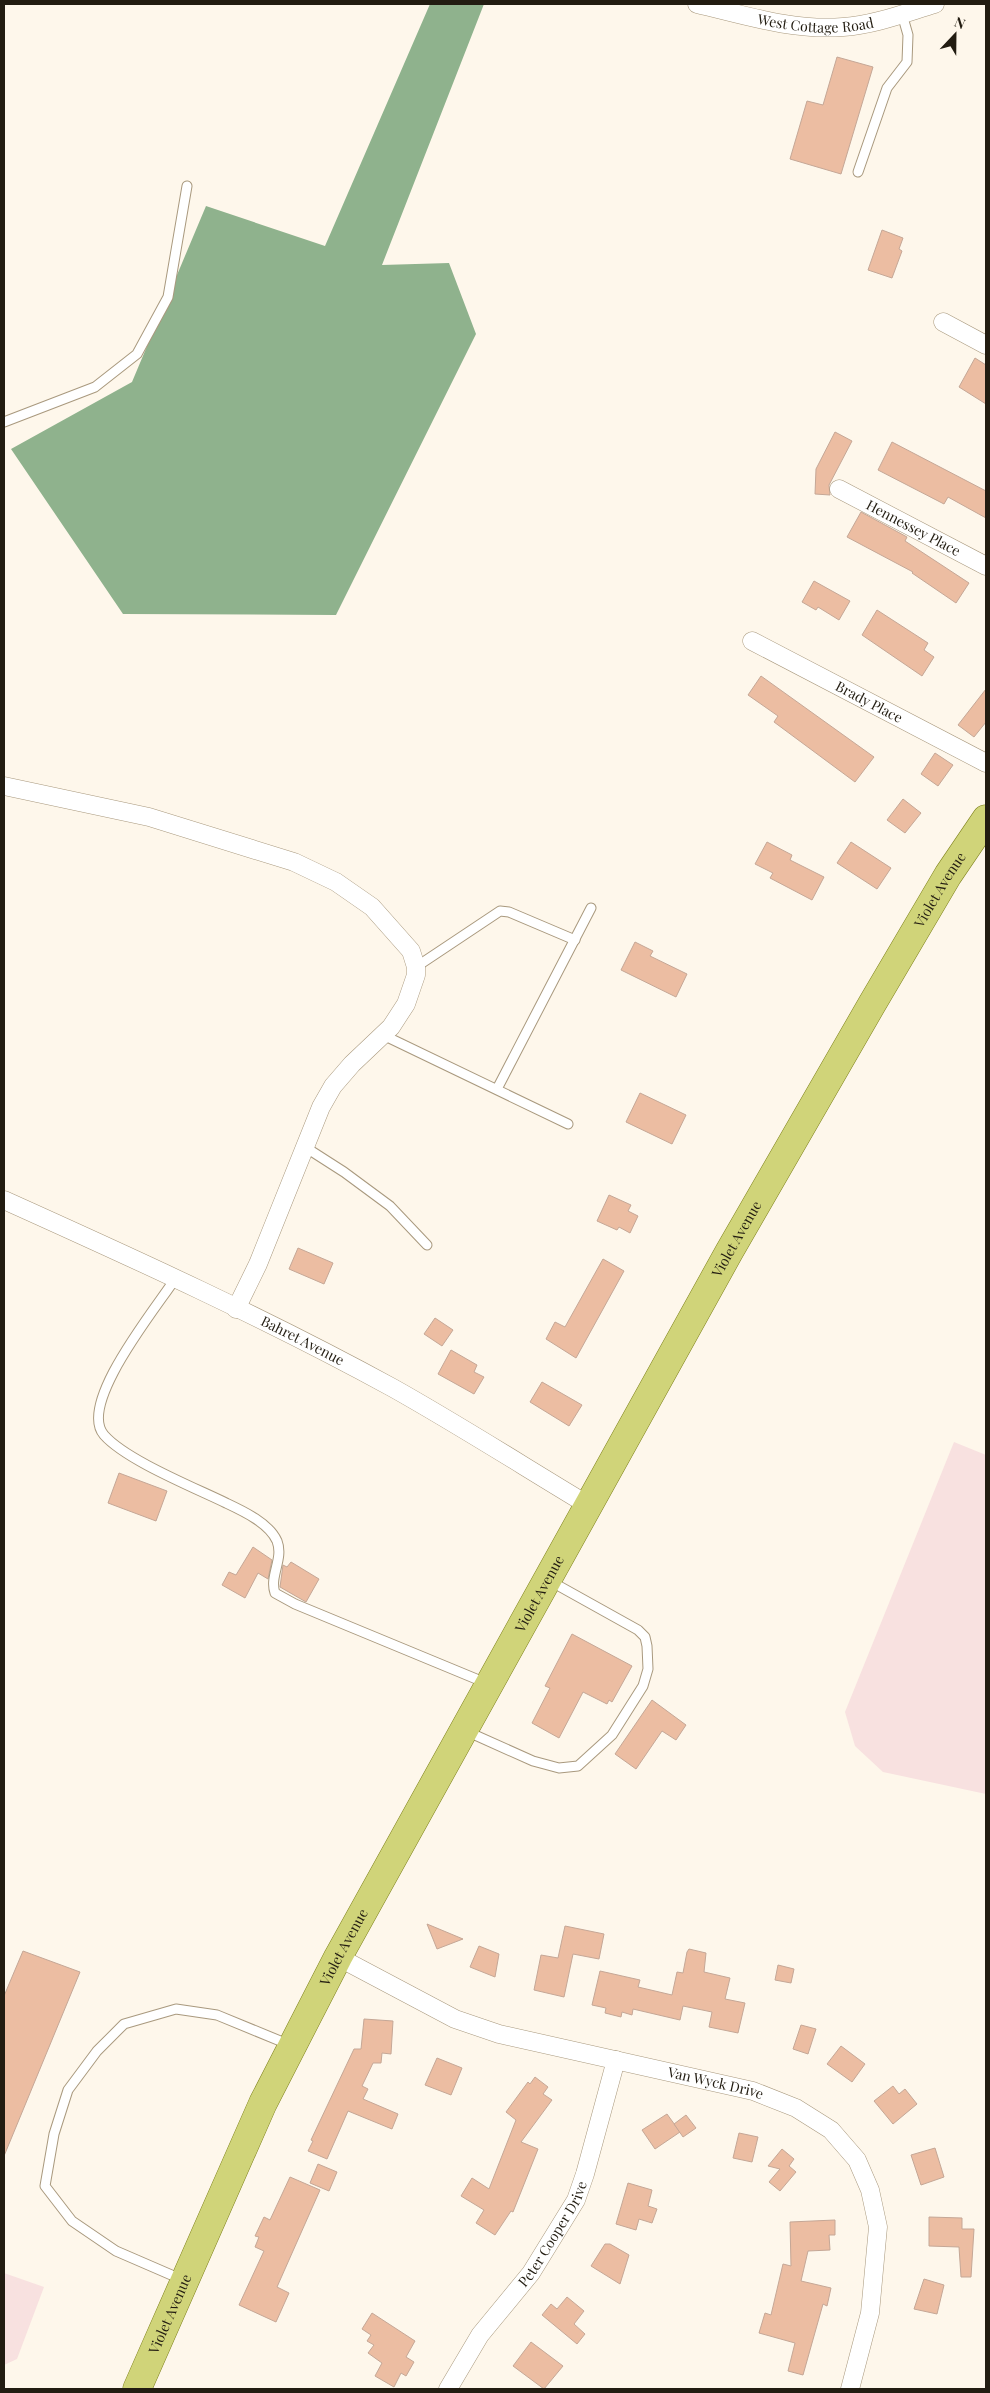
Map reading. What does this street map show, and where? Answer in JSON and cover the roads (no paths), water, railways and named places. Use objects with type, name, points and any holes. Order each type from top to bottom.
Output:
[{"type":"main road","name":"Violet Avenue","points":[[137,2389],[263,2103],[338,1956],[588,1504],[872,1004],[948,875],[986,819]]},
{"type":"street","name":"West Cottage Road","points":[[696,4],[773,22],[817,28],[845,27],[902,14],[935,4]]},
{"type":"street","points":[[943,322],[986,345]]},
{"type":"street","name":"Hennessey Place","points":[[839,489],[986,566]]},
{"type":"street","name":"Brady Place","points":[[752,641],[986,763]]},
{"type":"street","points":[[4,786],[149,817],[294,862],[336,882],[372,907],[410,951],[416,967],[416,975],[406,1004],[383,1036],[352,1064],[333,1086],[321,1107],[258,1264],[236,1309]]},
{"type":"street","name":"Bahret Avenue","points":[[4,1200],[175,1279],[394,1389],[588,1504]]},
{"type":"street","name":"Van Wyck Drive","points":[[338,1956],[455,2019],[500,2034],[753,2091],[796,2108],[831,2130],[857,2160],[870,2190],[878,2227],[870,2313],[850,2389]]},
{"type":"street","name":"Peter Cooper Drive","points":[[448,2389],[480,2336],[531,2273],[576,2200],[585,2174],[616,2060]]},
{"type":"lane","points":[[858,172],[887,88],[907,62],[908,35],[902,14]]},
{"type":"lane","points":[[4,422],[95,387],[137,354],[168,297],[187,186]]},
{"type":"lane","points":[[497,1089],[591,908]]},
{"type":"lane","points":[[416,967],[500,911],[509,912],[575,940]]},
{"type":"lane","points":[[383,1036],[568,1124]]},
{"type":"lane","points":[[305,1147],[344,1172],[390,1206],[427,1245]]},
{"type":"lane","points":[[175,1279],[120,1359],[108,1381],[100,1400],[98,1421],[102,1434],[125,1453],[237,1508],[264,1525],[277,1541],[279,1559],[272,1584],[275,1593],[295,1604],[489,1684]]},
{"type":"lane","points":[[464,1730],[533,1761],[559,1768],[578,1766],[612,1735],[643,1686],[648,1669],[645,1636],[638,1630],[547,1579]]},
{"type":"lane","points":[[185,2280],[116,2251],[72,2222],[45,2186],[54,2134],[68,2090],[96,2052],[124,2024],[176,2010],[217,2015],[292,2046]]}]
